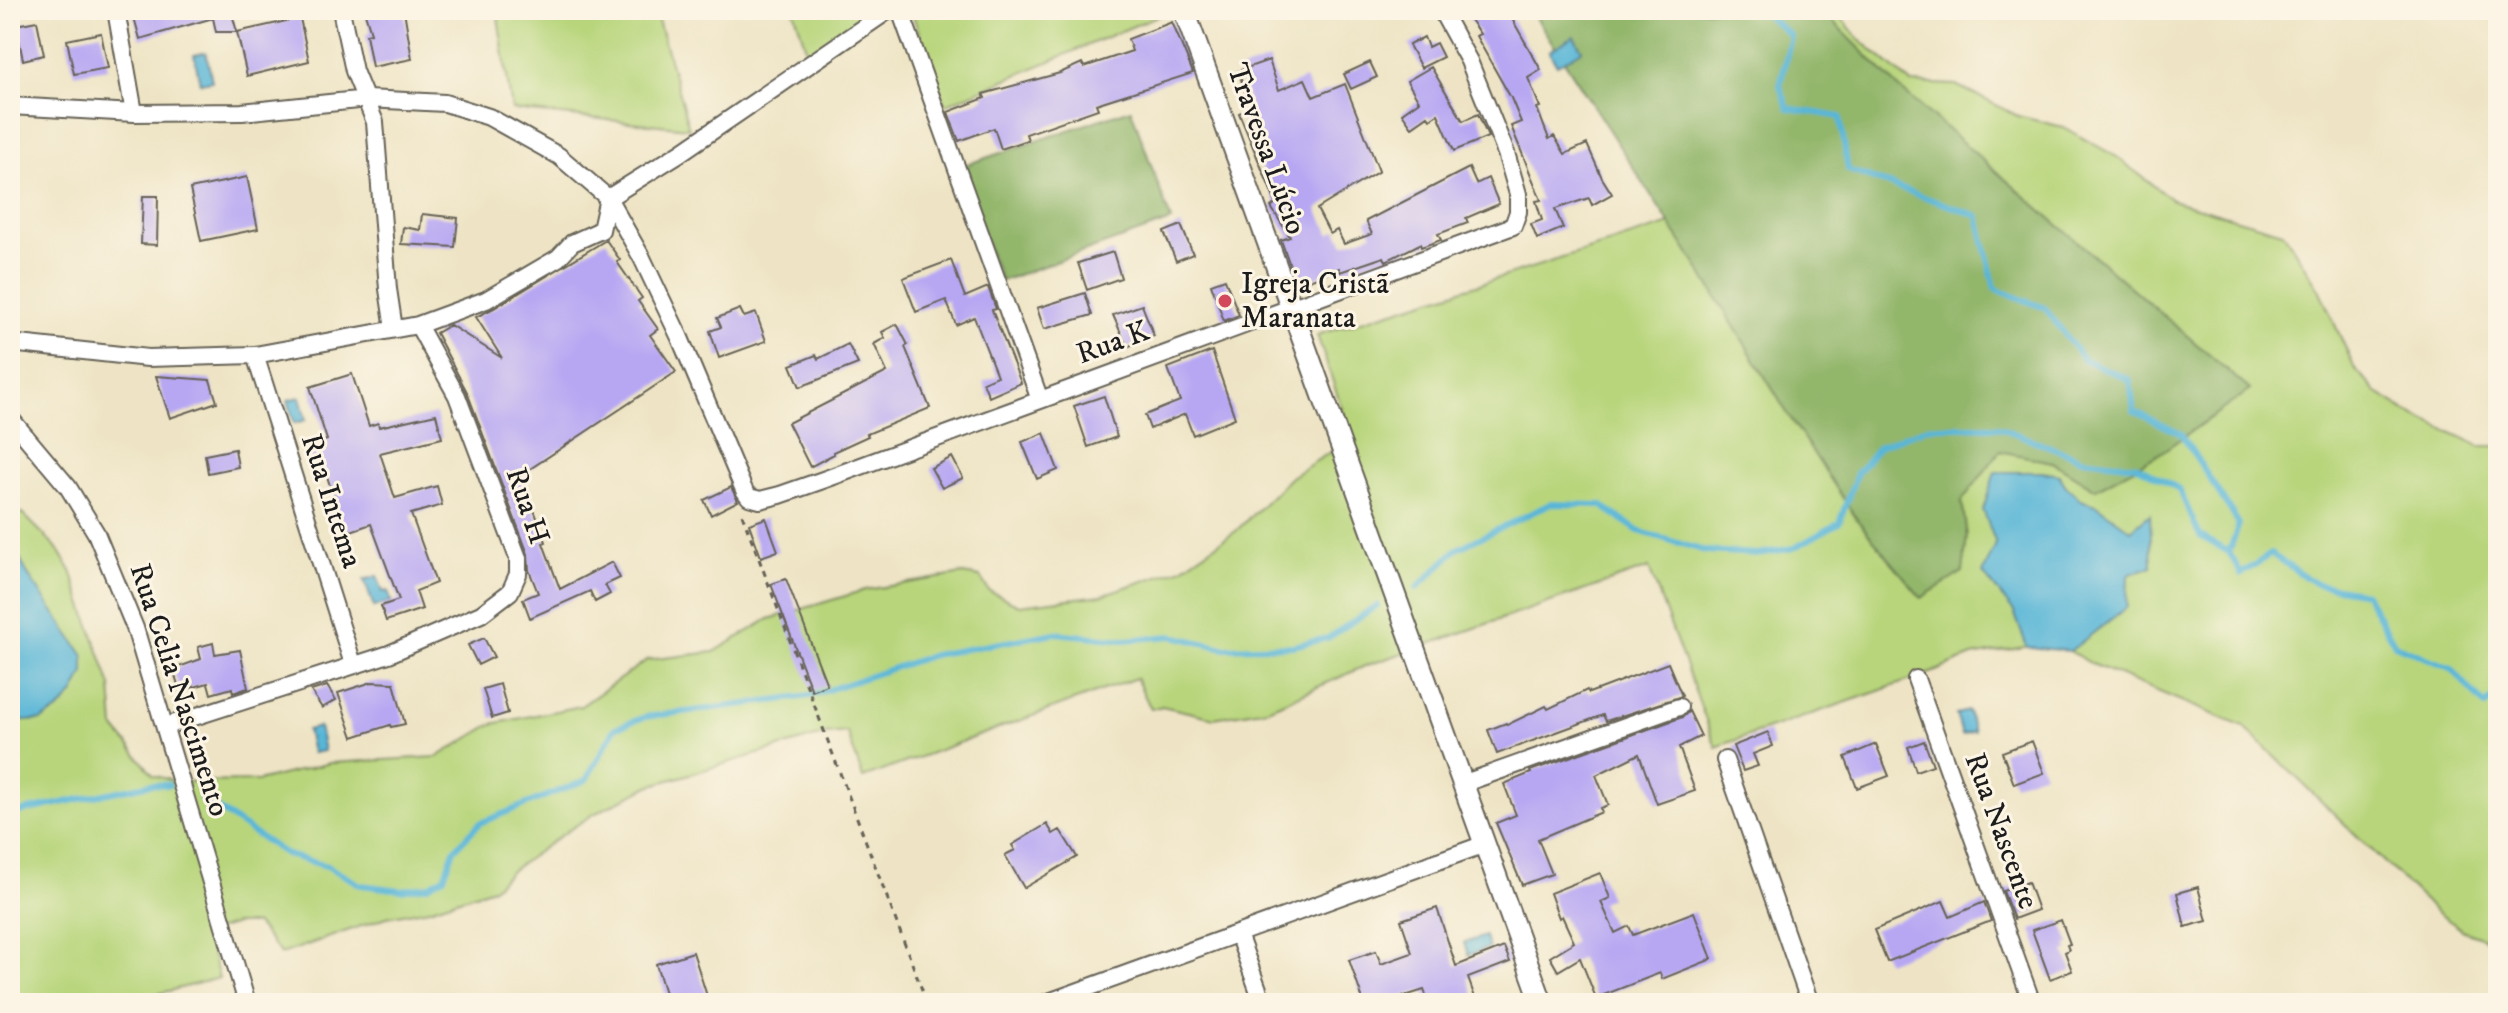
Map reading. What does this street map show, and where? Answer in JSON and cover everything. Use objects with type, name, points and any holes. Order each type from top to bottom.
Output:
[{"type":"street","points":[[116,10],[134,113]]},
{"type":"street","points":[[341,10],[354,71],[375,122],[394,329]]},
{"type":"street","points":[[10,343],[148,358],[255,355],[418,325],[486,300],[558,258],[572,243],[601,230],[608,198],[680,153],[889,10]]},
{"type":"street","points":[[900,10],[1040,400]]},
{"type":"street","name":"Travessa Lúcio","points":[[1184,10],[1542,1003]]},
{"type":"street","name":"Rua K","points":[[749,497],[760,500],[780,495],[1513,226],[1518,212],[1518,194],[1506,153],[1469,61],[1441,10]]},
{"type":"street","points":[[10,106],[134,113],[242,112],[367,99],[445,103],[489,117],[559,156],[608,198],[642,258],[749,497]]},
{"type":"street","name":"Rua H","points":[[166,726],[389,654],[481,614],[510,592],[518,574],[518,558],[457,396],[418,325]]},
{"type":"street","name":"Rua Intema","points":[[255,355],[353,664]]},
{"type":"street","name":"Rua Celia Nascimento","points":[[10,418],[68,487],[96,533],[135,628],[247,1003]]},
{"type":"street","name":"Rua Nascente","points":[[1916,679],[2032,1003]]},
{"type":"street","points":[[1462,784],[1679,707]]},
{"type":"street","points":[[1725,760],[1810,1003]]},
{"type":"street","points":[[1046,1003],[1485,844]]},
{"type":"street","points":[[1238,934],[1263,1003]]},
{"type":"path","points":[[749,497],[740,512],[747,523],[927,1003]]},
{"type":"green space","points":[[497,10],[655,10],[689,128],[512,110]]},
{"type":"green space","points":[[794,10],[874,10],[808,55]]},
{"type":"green space","points":[[918,10],[1167,12],[945,105],[912,13]]},
{"type":"green space","points":[[1531,10],[1822,10],[1897,86],[2250,390],[2156,456],[2096,489],[2052,462],[2000,451],[1962,501],[1967,536],[1963,572],[1921,598],[1858,521]]},
{"type":"green space","points":[[1561,10],[1835,10],[1858,38],[1911,83],[1956,85],[2018,116],[2063,127],[2117,157],[2172,200],[2283,232],[2319,289],[2354,367],[2376,392],[2407,412],[2480,446],[2498,446],[2498,943],[2464,931],[2434,910],[2244,727],[2092,664],[2054,642],[1972,656],[1716,747],[1649,568],[1365,666],[1268,709],[1214,718],[1162,706],[1151,709],[1136,678],[863,778],[847,732],[826,734],[649,786],[566,832],[512,870],[493,888],[429,909],[387,917],[281,954],[256,924],[236,924],[206,933],[219,978],[122,1003],[10,1003],[10,722],[18,722],[73,695],[84,672],[83,656],[28,575],[10,539],[10,513],[22,513],[56,547],[71,571],[111,686],[114,727],[153,775],[177,782],[257,781],[330,763],[437,757],[492,724],[581,706],[647,660],[714,652],[769,619],[865,590],[963,574],[980,577],[989,591],[1019,605],[1102,595],[1182,568],[1236,531],[1291,477],[1352,438],[1317,335],[1712,211]]},
{"type":"green space","points":[[1131,109],[1171,221],[1001,281],[956,168]]},
{"type":"water","points":[[1574,36],[1582,50],[1557,65],[1549,51]]},
{"type":"water","points":[[206,52],[212,81],[200,83],[194,55]]},
{"type":"water","points":[[300,397],[306,420],[294,423],[288,400]]},
{"type":"water","points":[[1995,472],[2059,475],[2081,500],[2096,505],[2131,530],[2150,514],[2152,566],[2128,575],[2127,607],[2070,651],[2027,647],[2014,612],[1983,573],[1996,544],[1983,510]]},
{"type":"water","points":[[10,539],[28,575],[84,656],[84,673],[73,695],[58,710],[41,720],[10,722]]},
{"type":"water","points":[[377,576],[383,592],[388,591],[391,601],[374,607],[364,580]]},
{"type":"water","points":[[1968,711],[1974,731],[1962,735],[1956,714]]},
{"type":"water","points":[[319,727],[324,751],[312,753],[307,730]]},
{"type":"water","points":[[1485,936],[1489,948],[1468,955],[1464,943]]},
{"type":"building","points":[[132,10],[231,10],[237,32],[216,32],[213,18],[140,39]]},
{"type":"building","points":[[364,10],[404,10],[412,59],[372,67],[366,34],[371,33]]},
{"type":"building","points":[[1463,10],[1507,10],[1541,70],[1528,78],[1549,139],[1554,136],[1565,154],[1587,144],[1612,194],[1592,205],[1589,198],[1555,209],[1563,228],[1537,239],[1531,224],[1542,220],[1536,201],[1541,200],[1511,126],[1521,122],[1476,36],[1480,34]]},
{"type":"building","points":[[300,18],[309,61],[247,76],[237,32]]},
{"type":"building","points":[[37,21],[44,55],[23,60],[16,25]]},
{"type":"building","points":[[1172,22],[1193,73],[1096,104],[1098,109],[1026,134],[1028,140],[1001,149],[994,128],[959,141],[948,112],[985,98],[983,94],[1132,51],[1128,39]]},
{"type":"building","points":[[101,33],[108,68],[74,74],[67,40]]},
{"type":"building","points":[[1424,37],[1428,47],[1436,43],[1443,57],[1421,68],[1409,45]]},
{"type":"building","points":[[1269,60],[1279,90],[1305,79],[1313,97],[1345,84],[1379,171],[1317,209],[1330,234],[1337,230],[1344,244],[1372,234],[1366,221],[1469,168],[1476,184],[1488,178],[1499,204],[1466,218],[1468,223],[1438,234],[1441,240],[1421,247],[1420,244],[1386,261],[1384,257],[1340,272],[1339,268],[1297,285],[1281,240],[1290,237],[1271,207],[1276,203],[1239,113],[1251,108],[1238,71]]},
{"type":"building","points":[[1370,62],[1377,77],[1351,89],[1344,74]]},
{"type":"building","points":[[1431,67],[1463,121],[1478,114],[1488,137],[1454,151],[1438,114],[1430,119],[1428,116],[1412,127],[1402,113],[1419,101],[1407,81]]},
{"type":"building","points":[[247,177],[258,229],[201,241],[190,189]]},
{"type":"building","points":[[143,196],[158,196],[157,245],[141,244]]},
{"type":"building","points":[[422,214],[458,218],[455,247],[401,244],[403,227],[420,230]]},
{"type":"building","points":[[1181,225],[1193,254],[1176,261],[1164,232]]},
{"type":"building","points":[[606,240],[642,298],[638,301],[658,329],[650,335],[676,372],[521,475],[560,589],[612,562],[620,578],[605,585],[610,594],[595,602],[590,591],[530,618],[523,599],[538,593],[529,570],[528,554],[467,392],[436,333],[450,325],[502,358],[476,317]]},
{"type":"building","points":[[1113,252],[1121,278],[1087,290],[1078,263]]},
{"type":"building","points":[[951,260],[965,297],[988,287],[996,309],[992,310],[1021,383],[989,397],[983,382],[997,376],[974,317],[956,325],[946,300],[916,312],[903,278]]},
{"type":"building","name":"Igreja Cristã Maranata","points":[[1225,279],[1239,315],[1224,321],[1211,284]]},
{"type":"building","points":[[1085,293],[1092,315],[1044,329],[1037,308]]},
{"type":"building","points":[[1142,305],[1154,336],[1127,347],[1113,315]]},
{"type":"building","points":[[740,309],[744,317],[756,313],[766,341],[719,358],[710,331],[721,327],[717,318]]},
{"type":"building","points":[[897,324],[908,345],[905,347],[930,408],[867,434],[810,467],[788,423],[887,372],[874,344],[885,338],[882,332]]},
{"type":"building","points":[[848,344],[858,364],[800,387],[791,365],[816,355],[818,359]]},
{"type":"building","points":[[1212,351],[1235,418],[1193,435],[1185,414],[1150,429],[1145,415],[1180,401],[1168,368]]},
{"type":"building","points":[[352,374],[369,426],[378,423],[379,427],[436,414],[442,438],[380,453],[395,498],[437,486],[442,505],[411,514],[436,583],[416,591],[422,609],[386,621],[381,606],[399,600],[371,524],[345,533],[325,470],[313,474],[304,447],[327,440],[310,387]]},
{"type":"building","points":[[156,376],[210,380],[217,402],[170,418]]},
{"type":"building","points":[[1104,396],[1117,437],[1088,447],[1074,406]]},
{"type":"building","points":[[1044,433],[1058,470],[1037,479],[1022,442]]},
{"type":"building","points":[[235,449],[238,467],[208,473],[205,455]]},
{"type":"building","points":[[952,457],[963,478],[942,488],[931,468]]},
{"type":"building","points":[[731,487],[738,501],[711,515],[704,500]]},
{"type":"building","points":[[766,518],[778,551],[761,557],[749,524]]},
{"type":"building","points":[[786,579],[827,685],[812,691],[771,584]]},
{"type":"building","points":[[484,638],[494,657],[478,665],[468,645]]},
{"type":"building","points":[[213,643],[215,654],[240,650],[248,688],[233,693],[232,688],[211,694],[208,683],[180,691],[173,669],[201,659],[198,647]]},
{"type":"building","points":[[1668,663],[1682,696],[1606,721],[1603,715],[1497,754],[1488,730],[1507,725],[1546,706],[1548,709],[1587,690],[1589,693]]},
{"type":"building","points":[[372,682],[394,683],[405,724],[390,725],[353,737],[338,693]]},
{"type":"building","points":[[500,684],[508,713],[492,718],[483,689]]},
{"type":"building","points":[[327,686],[336,700],[322,708],[311,691]]},
{"type":"building","points":[[1689,711],[1701,736],[1679,747],[1695,791],[1657,804],[1639,754],[1596,775],[1608,805],[1600,808],[1602,812],[1538,839],[1552,874],[1522,885],[1496,823],[1516,815],[1504,784],[1530,771],[1683,717]]},
{"type":"building","points":[[1768,732],[1773,746],[1753,754],[1758,766],[1743,771],[1733,746]]},
{"type":"building","points":[[1924,741],[1933,765],[1916,771],[1908,747]]},
{"type":"building","points":[[2032,741],[2044,773],[2014,784],[2002,752]]},
{"type":"building","points":[[1876,744],[1889,776],[1857,788],[1845,757]]},
{"type":"building","points":[[1047,824],[1053,834],[1060,830],[1077,857],[1024,888],[1005,855],[1015,850],[1012,845]]},
{"type":"building","points":[[1600,873],[1610,898],[1601,902],[1615,933],[1629,926],[1633,935],[1694,912],[1712,959],[1662,979],[1660,973],[1596,998],[1580,958],[1558,971],[1550,957],[1574,942],[1562,916],[1559,918],[1550,893]]},
{"type":"building","points":[[2028,882],[2038,910],[2014,919],[2003,891]]},
{"type":"building","points":[[2198,887],[2207,921],[2185,927],[2177,893]]},
{"type":"building","points":[[1943,901],[1950,917],[1984,902],[1991,921],[1887,962],[1874,930]]},
{"type":"building","points":[[1437,908],[1456,966],[1504,947],[1510,962],[1468,978],[1477,1003],[1429,1003],[1424,990],[1383,1003],[1364,1003],[1349,960],[1376,951],[1381,964],[1412,953],[1401,920]]},
{"type":"building","points":[[2061,920],[2070,944],[2065,952],[2072,971],[2050,979],[2032,930]]},
{"type":"building","points":[[693,952],[707,996],[685,1003],[668,1003],[656,964]]},
{"type":"waterway","points":[[1760,10],[1791,36],[1780,86],[1788,108],[1840,117],[1848,170],[1978,216],[1995,289],[2045,308],[2083,359],[2130,380],[2134,411],[2181,434],[2239,524],[2229,552],[2241,574],[2271,554],[2316,584],[2365,593],[2395,645],[2451,668],[2485,706],[2498,694]]},
{"type":"waterway","points":[[1417,588],[1457,549],[1550,504],[1601,505],[1638,531],[1705,551],[1758,554],[1794,548],[1839,523],[1857,473],[1879,446],[1929,427],[1998,427],[2082,459],[2135,465],[2179,489],[2200,536],[2229,552]]},
{"type":"waterway","points":[[201,798],[287,855],[327,866],[361,885],[401,890],[428,886],[444,877],[454,850],[480,823],[586,780],[615,728],[645,717],[810,696],[933,655],[1055,633],[1124,640],[1173,636],[1224,648],[1293,646],[1328,638],[1378,605]]},
{"type":"waterway","points":[[10,814],[151,784],[169,785]]},
{"type":"place","name":"Igreja Cristã Maranata","points":[[1225,301]]}]
